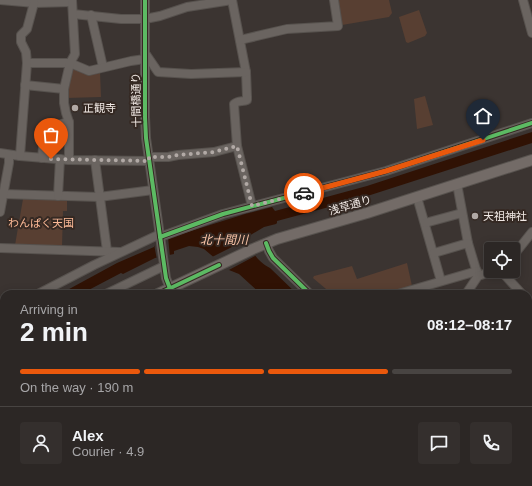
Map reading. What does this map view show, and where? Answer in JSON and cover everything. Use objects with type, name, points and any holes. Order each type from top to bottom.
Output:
[{"type":"main road","name":"浅草通り","points":[[173,290],[219,265],[266,243],[367,213],[532,160]]},
{"type":"street","points":[[0,0],[35,2],[72,1],[74,54],[70,63],[64,89],[64,103],[69,122],[69,160]]},
{"type":"street","name":"十間橋通り","points":[[145,0],[145,128],[166,278],[171,290]]},
{"type":"street","points":[[73,14],[121,19],[145,19],[188,7],[232,0],[246,72],[247,100],[236,101],[234,104],[237,146],[252,206]]},
{"type":"street","points":[[240,40],[287,29],[338,26],[334,0]]},
{"type":"street","points":[[524,0],[532,34]]},
{"type":"street","points":[[20,156],[27,63],[26,52],[20,38],[27,29],[35,2]]},
{"type":"street","points":[[91,16],[103,67]]},
{"type":"street","points":[[27,63],[70,63],[88,71],[131,61],[145,56],[158,72],[191,74],[246,72]]},
{"type":"street","points":[[25,85],[64,89]]},
{"type":"street","points":[[42,158],[45,128],[69,122]]},
{"type":"street","points":[[46,290],[123,252],[223,214],[386,171],[532,124]]},
{"type":"street","points":[[0,153],[69,160],[149,159],[214,152],[237,146]]},
{"type":"street","points":[[0,212],[2,194],[9,163],[9,155]]},
{"type":"street","points":[[58,196],[60,159]]},
{"type":"street","points":[[95,160],[107,251]]},
{"type":"street","points":[[457,184],[468,243],[478,273],[468,290]]},
{"type":"street","points":[[2,194],[100,197],[153,190]]},
{"type":"street","points":[[417,197],[441,281]]},
{"type":"street","points":[[425,223],[462,213]]},
{"type":"street","points":[[520,247],[532,232]]},
{"type":"street","points":[[266,243],[273,258],[306,290]]},
{"type":"street","points":[[434,253],[468,243]]},
{"type":"street","points":[[0,248],[123,252]]},
{"type":"street","points":[[113,290],[164,263]]},
{"type":"street","points":[[416,290],[441,281],[484,272]]},
{"type":"street","points":[[507,278],[517,290]]},
{"type":"green space","points":[[337,0],[389,0],[392,13],[389,17],[342,25]]},
{"type":"green space","points":[[419,10],[427,33],[425,36],[408,43],[406,42],[399,17]]},
{"type":"green space","points":[[72,68],[100,72],[101,97],[66,98]]},
{"type":"green space","points":[[425,96],[433,125],[417,129],[414,99]]},
{"type":"green space","name":"わんぱく天国","points":[[23,199],[67,200],[67,211],[63,211],[62,247],[15,245]]},
{"type":"green space","points":[[407,263],[412,286],[399,290],[327,290],[313,278],[314,276],[352,266],[357,279]]},
{"type":"water","name":"北十間川","points":[[532,132],[532,143],[355,200],[277,221],[276,224],[264,227],[247,237],[246,238],[248,239],[253,252],[258,259],[270,268],[293,290],[257,290],[239,274],[229,270],[204,249],[189,246],[174,251],[174,254],[155,258],[123,274],[121,273],[89,290],[67,290],[117,263],[154,247],[169,238],[245,214],[272,207],[275,211],[367,186]]},
{"type":"pier","points":[[168,237],[170,257],[157,260],[154,244]]},
{"type":"pier","points":[[250,238],[252,247],[257,255],[227,271],[212,257]]},
{"type":"cycle path","points":[[145,0],[146,138],[166,278],[170,290]]},
{"type":"cycle path","points":[[160,237],[223,214],[386,171],[532,123]]},
{"type":"cycle path","points":[[266,243],[273,258],[306,290]]},
{"type":"cycle path","points":[[166,290],[219,265]]},
{"type":"way so far","points":[[51,159],[149,161],[149,157],[168,157],[214,152],[237,146],[252,206],[304,193]]},
{"type":"place","name":"正観寺","points":[[75,108]]},
{"type":"place","name":"天祖神社","points":[[475,216]]},
{"type":"route","points":[[304,193],[386,171],[483,140]]}]
